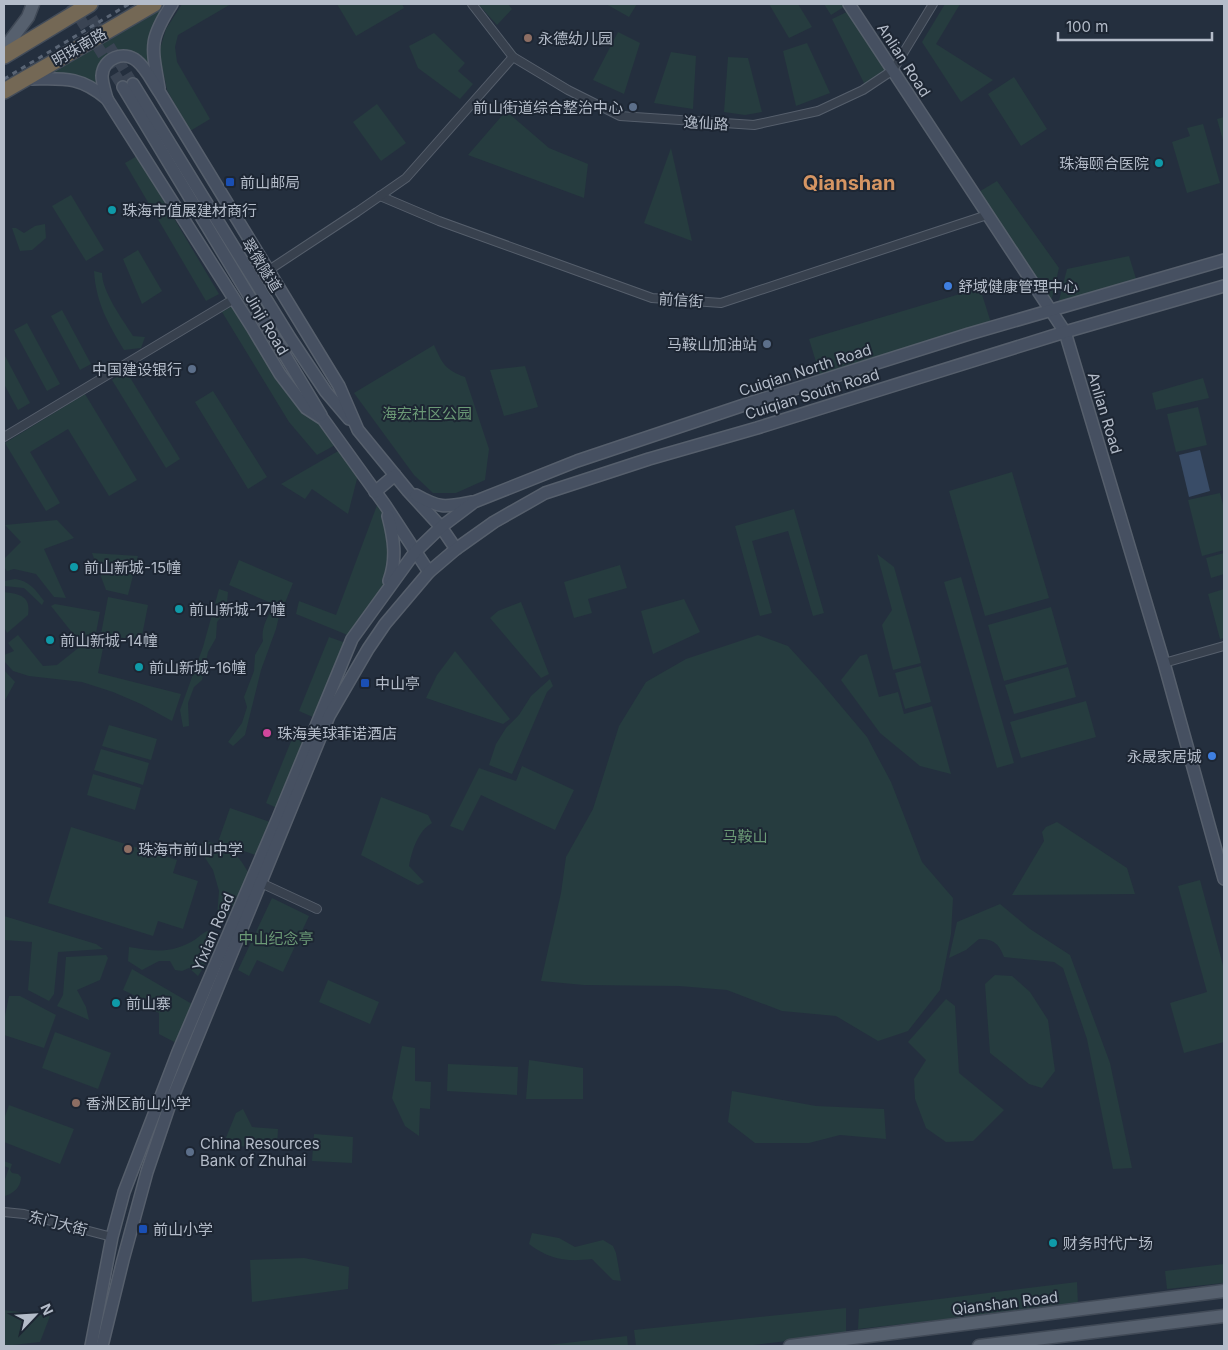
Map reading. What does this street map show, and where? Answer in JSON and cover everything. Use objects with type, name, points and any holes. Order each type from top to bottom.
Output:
[{"type":"highway","name":"明珠南路","points":[[4,56],[90,4]]},
{"type":"highway","name":"明珠南路","points":[[4,91],[154,4]]},
{"type":"main road","points":[[4,49],[28,17],[33,4]]},
{"type":"main road","points":[[160,93],[153,60],[153,44],[160,22],[172,4]]},
{"type":"main road","name":"Anlian Road","points":[[849,4],[1065,332],[1164,663],[1224,880]]},
{"type":"main road","name":"Jinji Road","points":[[429,572],[385,504],[323,419],[306,408],[280,374],[107,99],[102,82],[103,71],[113,58],[122,56],[137,60],[160,93],[339,386],[358,430],[408,491],[441,527],[456,549]]},
{"type":"main road","points":[[24,79],[79,81],[94,87],[107,99]]},
{"type":"main road","name":"翠微隧道","points":[[323,419],[128,85],[290,338],[326,392],[358,430]]},
{"type":"main road","name":"Cuiqian North Road","points":[[415,552],[441,527],[474,502],[577,461],[750,403],[969,334],[1224,260]]},
{"type":"main road","name":"Cuiqian South Road","points":[[429,572],[456,549],[494,522],[545,494],[649,459],[757,428],[1065,332],[1224,286]]},
{"type":"main road","points":[[376,492],[395,475]]},
{"type":"main road","points":[[408,491],[430,503],[447,507],[474,502]]},
{"type":"main road","points":[[384,592],[392,571],[395,553],[394,537],[385,504]]},
{"type":"main road","name":"Yixian Road","points":[[91,1346],[112,1237],[124,1192],[178,1052],[352,639],[384,592],[415,552]]},
{"type":"main road","name":"Yixian Road","points":[[102,1346],[122,1260],[170,1104],[329,716],[368,649],[385,624],[429,572]]},
{"type":"main road","name":"Qianshan Road","points":[[790,1346],[1224,1291]]},
{"type":"main road","points":[[979,1346],[1224,1316]]},
{"type":"street","name":"逸仙路","points":[[472,4],[513,58],[568,90],[620,116],[754,125],[818,111],[863,90],[893,70],[933,4]]},
{"type":"street","points":[[269,270],[406,178],[513,58]]},
{"type":"street","name":"前信街","points":[[380,196],[438,221],[652,298],[721,303],[987,214]]},
{"type":"street","points":[[4,437],[234,299]]},
{"type":"street","points":[[1164,663],[1224,646]]},
{"type":"street","points":[[261,883],[317,909]]},
{"type":"street","name":"东门大街","points":[[4,1212],[24,1214],[112,1237]]},
{"type":"green space","points":[[159,4],[169,4],[158,21],[155,82],[145,65],[110,56],[103,93],[32,77]]},
{"type":"green space","points":[[182,4],[231,4],[178,35],[175,47],[177,62],[210,119],[190,131],[167,90],[159,52],[166,29]]},
{"type":"green space","points":[[337,4],[402,4],[404,8],[356,36]]},
{"type":"green space","points":[[478,4],[508,4],[512,9],[497,25]]},
{"type":"green space","points":[[606,4],[637,4],[629,17]]},
{"type":"green space","points":[[769,4],[798,4],[812,27],[789,38]]},
{"type":"green space","points":[[824,4],[846,4],[847,5],[831,15]]},
{"type":"green space","points":[[945,4],[960,4],[936,44],[993,80],[961,102],[922,42]]},
{"type":"green space","points":[[851,10],[891,70],[866,87],[832,19]]},
{"type":"green space","points":[[618,32],[640,43],[624,94],[593,80]]},
{"type":"green space","points":[[434,33],[465,63],[458,71],[473,84],[460,99],[418,68],[409,46]]},
{"type":"green space","points":[[807,43],[830,93],[796,106],[783,51]]},
{"type":"green space","points":[[671,52],[696,56],[693,109],[654,103]]},
{"type":"green space","points":[[728,57],[748,58],[762,112],[745,115],[724,112]]},
{"type":"green space","points":[[1014,77],[1047,129],[1021,146],[988,94]]},
{"type":"green space","points":[[377,104],[406,143],[381,161],[353,122]]},
{"type":"green space","points":[[506,111],[549,148],[588,164],[584,198],[468,155]]},
{"type":"green space","points":[[1224,117],[1224,144],[1217,119]]},
{"type":"green space","points":[[1203,124],[1220,183],[1187,193],[1172,142],[1190,136],[1187,128]]},
{"type":"green space","points":[[671,148],[692,241],[644,223]]},
{"type":"green space","points":[[137,156],[219,294],[206,301],[125,163]]},
{"type":"green space","points":[[997,181],[1059,268],[1051,302],[977,193]]},
{"type":"green space","points":[[71,195],[104,250],[86,261],[52,206]]},
{"type":"green space","points":[[45,224],[46,238],[32,250],[20,251],[12,228],[16,228],[24,233],[35,226]]},
{"type":"green space","points":[[138,250],[162,291],[142,304],[123,259]]},
{"type":"green space","points":[[1129,256],[1137,282],[1058,304],[1067,269]]},
{"type":"green space","points":[[94,271],[102,273],[105,289],[133,336],[145,337],[141,348],[124,350],[108,322],[100,303]]},
{"type":"green space","points":[[980,288],[991,323],[820,375],[809,339]]},
{"type":"green space","points":[[234,305],[337,444],[317,455],[289,422],[222,312]]},
{"type":"green space","points":[[62,310],[91,364],[80,370],[51,316]]},
{"type":"green space","points":[[27,323],[60,384],[47,391],[14,330]]},
{"type":"green space","name":"海宏社区公园","points":[[434,345],[445,365],[453,372],[465,377],[489,449],[485,480],[456,493],[433,493],[414,475],[354,393]]},
{"type":"green space","points":[[4,354],[30,403],[18,410],[4,384]]},
{"type":"green space","points":[[525,366],[538,407],[504,416],[490,370]]},
{"type":"green space","points":[[126,371],[180,459],[166,468],[112,380]]},
{"type":"green space","points":[[1203,378],[1209,398],[1156,410],[1152,393]]},
{"type":"green space","points":[[213,391],[267,477],[248,489],[195,402]]},
{"type":"green space","points":[[85,394],[137,480],[109,496],[68,429],[30,452],[60,503],[46,511],[5,443]]},
{"type":"green space","points":[[1198,407],[1207,445],[1176,452],[1167,414]]},
{"type":"green space","points":[[340,450],[358,475],[348,514],[312,489],[305,499],[281,484]]},
{"type":"green space","points":[[1012,472],[1049,598],[985,616],[949,491]]},
{"type":"green space","points":[[1220,493],[1224,508],[1224,550],[1202,556],[1188,500]]},
{"type":"green space","points":[[379,500],[386,516],[391,543],[391,559],[389,573],[384,586],[369,610],[350,636],[296,614],[299,601],[336,615]]},
{"type":"green space","points":[[794,509],[824,613],[813,616],[788,531],[752,541],[772,613],[760,616],[735,526]]},
{"type":"green space","points":[[57,520],[74,538],[44,549],[66,598],[54,597],[36,574],[14,569],[7,571],[4,567],[4,559],[21,542],[5,525]]},
{"type":"green space","points":[[92,553],[138,556],[128,595],[106,590]]},
{"type":"green space","points":[[1224,553],[1224,574],[1211,578],[1206,558]]},
{"type":"green space","points":[[877,554],[894,567],[921,663],[893,670],[882,625],[892,610]]},
{"type":"green space","points":[[239,560],[293,583],[283,608],[229,585]]},
{"type":"green space","points":[[620,565],[627,588],[588,599],[592,613],[574,618],[564,582]]},
{"type":"green space","points":[[961,577],[1014,763],[997,768],[944,582]]},
{"type":"green space","points":[[15,579],[35,589],[44,601],[42,605],[24,588],[4,586],[4,581]]},
{"type":"green space","points":[[219,589],[228,592],[227,603],[222,616],[217,622],[216,638],[208,652],[202,680],[194,687],[188,703],[189,726],[183,727],[180,710],[203,647]]},
{"type":"green space","points":[[1224,589],[1224,638],[1220,639],[1208,594]]},
{"type":"green space","points":[[4,592],[23,597],[28,604],[28,615],[7,633],[4,627]]},
{"type":"green space","points":[[108,597],[148,605],[141,641],[101,634]]},
{"type":"green space","points":[[684,599],[700,632],[653,654],[641,611]]},
{"type":"green space","points":[[521,602],[549,674],[541,678],[490,618],[498,611]]},
{"type":"green space","points":[[55,604],[100,612],[95,638],[104,643],[98,673],[181,694],[172,721],[141,704],[82,682],[29,676],[13,671],[4,661],[4,655],[14,651],[8,643],[18,635],[43,666],[57,665],[82,645],[51,606]]},
{"type":"green space","points":[[1051,607],[1067,664],[1004,681],[988,625]]},
{"type":"green space","points":[[272,609],[280,612],[276,629],[261,670],[245,735],[233,746],[228,742],[242,723],[247,707],[244,697],[254,671],[255,655],[263,641],[263,629]]},
{"type":"green space","name":"马鞍山","points":[[758,635],[788,646],[867,737],[891,782],[922,862],[953,898],[951,934],[940,990],[908,1031],[878,1041],[836,1016],[782,1011],[727,990],[679,986],[584,985],[541,981],[561,893],[566,857],[593,809],[619,726],[646,682],[686,659]]},
{"type":"green space","points":[[329,637],[346,643],[315,718],[299,711]]},
{"type":"green space","points":[[455,651],[510,719],[503,724],[426,698],[437,675]]},
{"type":"green space","points":[[867,654],[879,697],[898,692],[904,714],[932,706],[951,774],[920,766],[880,733],[841,680],[860,656]]},
{"type":"green space","points":[[921,666],[931,702],[905,709],[895,673]]},
{"type":"green space","points":[[1068,667],[1076,697],[1014,714],[1005,685]]},
{"type":"green space","points":[[4,670],[15,682],[4,702]]},
{"type":"green space","points":[[550,679],[553,686],[547,692],[512,774],[489,765],[496,744],[506,728],[519,715],[531,696]]},
{"type":"green space","points":[[1086,701],[1096,737],[1021,758],[1010,722]]},
{"type":"green space","points":[[109,725],[157,739],[151,760],[102,746]]},
{"type":"green space","points":[[296,729],[310,735],[279,809],[266,803]]},
{"type":"green space","points":[[101,749],[149,763],[143,785],[94,770]]},
{"type":"green space","points":[[522,766],[574,790],[555,830],[481,795],[463,831],[450,826],[479,768],[516,781]]},
{"type":"green space","points":[[93,774],[141,788],[135,810],[87,795]]},
{"type":"green space","points":[[381,797],[428,815],[432,823],[419,836],[410,860],[409,866],[424,882],[418,885],[361,855]]},
{"type":"green space","points":[[230,808],[270,822],[258,856],[218,842]]},
{"type":"green space","points":[[1057,822],[1127,868],[1135,894],[1012,895],[1044,841],[1042,832],[1046,827]]},
{"type":"green space","points":[[71,827],[177,860],[173,873],[198,881],[183,929],[158,921],[153,936],[48,903]]},
{"type":"green space","points":[[205,841],[220,845],[231,851],[240,859],[248,872],[245,885],[228,914],[217,916],[219,891],[213,870],[198,847]]},
{"type":"green space","points":[[1200,880],[1224,969],[1224,1042],[1184,1053],[1170,1003],[1207,992],[1178,886]]},
{"type":"green space","name":"中山纪念亭","points":[[272,898],[309,916],[283,972],[257,960],[249,976],[238,970]]},
{"type":"green space","points":[[1000,904],[1030,929],[1070,955],[1110,1063],[1132,1168],[1113,1169],[1087,1039],[1063,968],[1054,962],[1004,957],[995,943],[984,939],[979,939],[966,950],[949,958],[957,922]]},
{"type":"green space","points":[[4,916],[96,944],[103,949],[58,952],[54,994],[49,1001],[28,990],[32,942],[4,940]]},
{"type":"green space","points":[[207,931],[213,935],[205,965],[198,976],[189,968],[182,971],[175,970],[170,961],[159,961],[142,970],[128,961],[129,947],[160,951],[168,950],[183,946]]},
{"type":"green space","points":[[106,955],[108,958],[100,980],[77,990],[86,1007],[89,1020],[57,1006],[63,995],[66,957]]},
{"type":"green space","points":[[132,969],[192,1004],[178,1044],[159,1034],[159,1013],[149,1008],[144,1000],[123,990]]},
{"type":"green space","points":[[995,975],[1012,976],[1030,992],[1048,1020],[1055,1071],[1042,1088],[1029,1084],[990,1053],[985,984]]},
{"type":"green space","points":[[328,980],[379,1002],[370,1024],[319,1002]]},
{"type":"green space","points":[[9,996],[20,996],[56,1015],[44,1048],[4,1035],[4,1021]]},
{"type":"green space","points":[[946,999],[955,1006],[959,1073],[1004,1110],[973,1141],[946,1142],[926,1128],[915,1099],[914,1079],[926,1060],[908,1042]]},
{"type":"green space","points":[[55,1032],[111,1053],[98,1089],[42,1068]]},
{"type":"green space","points":[[402,1046],[415,1048],[415,1081],[431,1082],[430,1109],[420,1108],[419,1136],[405,1126],[392,1098]]},
{"type":"green space","points":[[529,1060],[583,1068],[583,1099],[526,1099]]},
{"type":"green space","points":[[448,1064],[518,1067],[517,1095],[447,1091]]},
{"type":"green space","points":[[732,1091],[816,1106],[884,1109],[886,1139],[840,1135],[809,1143],[755,1143],[728,1122]]},
{"type":"green space","points":[[9,1105],[74,1129],[60,1164],[4,1142],[4,1119]]},
{"type":"green space","points":[[243,1109],[252,1127],[278,1129],[277,1149],[223,1145],[236,1113]]},
{"type":"green space","points":[[314,1134],[353,1137],[352,1163],[312,1161]]},
{"type":"green space","points":[[4,1161],[12,1164],[10,1170],[12,1173],[18,1174],[21,1177],[20,1184],[16,1189],[5,1196],[4,1182],[9,1168],[4,1166]]},
{"type":"green space","points":[[532,1233],[559,1238],[575,1247],[603,1240],[613,1246],[621,1281],[613,1280],[592,1259],[567,1260],[544,1254],[529,1244]]},
{"type":"green space","points":[[304,1258],[349,1267],[348,1289],[252,1302],[250,1260]]},
{"type":"green space","points":[[1224,1264],[1224,1283],[1167,1289],[1165,1271]]},
{"type":"green space","points":[[1077,1282],[1078,1305],[858,1329],[859,1309]]},
{"type":"green space","points":[[846,1308],[846,1334],[744,1346],[636,1346],[634,1330]]},
{"type":"green space","points":[[4,1310],[50,1316],[40,1342],[4,1346]]},
{"type":"green space","points":[[627,1336],[628,1346],[539,1346]]},
{"type":"water","points":[[1200,450],[1210,491],[1189,497],[1179,455]]},
{"type":"tunnel","points":[[71,4],[123,87]]},
{"type":"tunnel","points":[[83,4],[133,84]]},
{"type":"railway","points":[[4,79],[129,4]]},
{"type":"place","name":"永德幼儿园","points":[[528,38]]},
{"type":"place","name":"前山街道综合整治中心","points":[[633,107]]},
{"type":"place","name":"珠海颐合医院","points":[[1159,163]]},
{"type":"place","name":"前山邮局","points":[[230,182]]},
{"type":"place","name":"珠海市值展建材商行","points":[[112,210]]},
{"type":"place","name":"舒域健康管理中心","points":[[948,286]]},
{"type":"place","name":"马鞍山加油站","points":[[767,344]]},
{"type":"place","name":"中国建设银行","points":[[192,369]]},
{"type":"place","name":"前山新城-15幢","points":[[74,567]]},
{"type":"place","name":"前山新城-17幢","points":[[179,609]]},
{"type":"place","name":"前山新城-14幢","points":[[50,640]]},
{"type":"place","name":"前山新城-16幢","points":[[139,667]]},
{"type":"place","name":"中山亭","points":[[365,683]]},
{"type":"place","name":"珠海美球菲诺酒店","points":[[267,733]]},
{"type":"place","name":"永晟家居城","points":[[1212,756]]},
{"type":"place","name":"珠海市前山中学","points":[[128,849]]},
{"type":"place","name":"前山寨","points":[[116,1003]]},
{"type":"place","name":"香洲区前山小学","points":[[76,1103]]},
{"type":"place","name":"China Resources Bank of Zhuhai","points":[[190,1152]]},
{"type":"place","name":"前山小学","points":[[143,1229]]},
{"type":"place","name":"财务时代广场","points":[[1053,1243]]},
{"type":"district","name":"Qianshan","points":[[849,183]]}]
